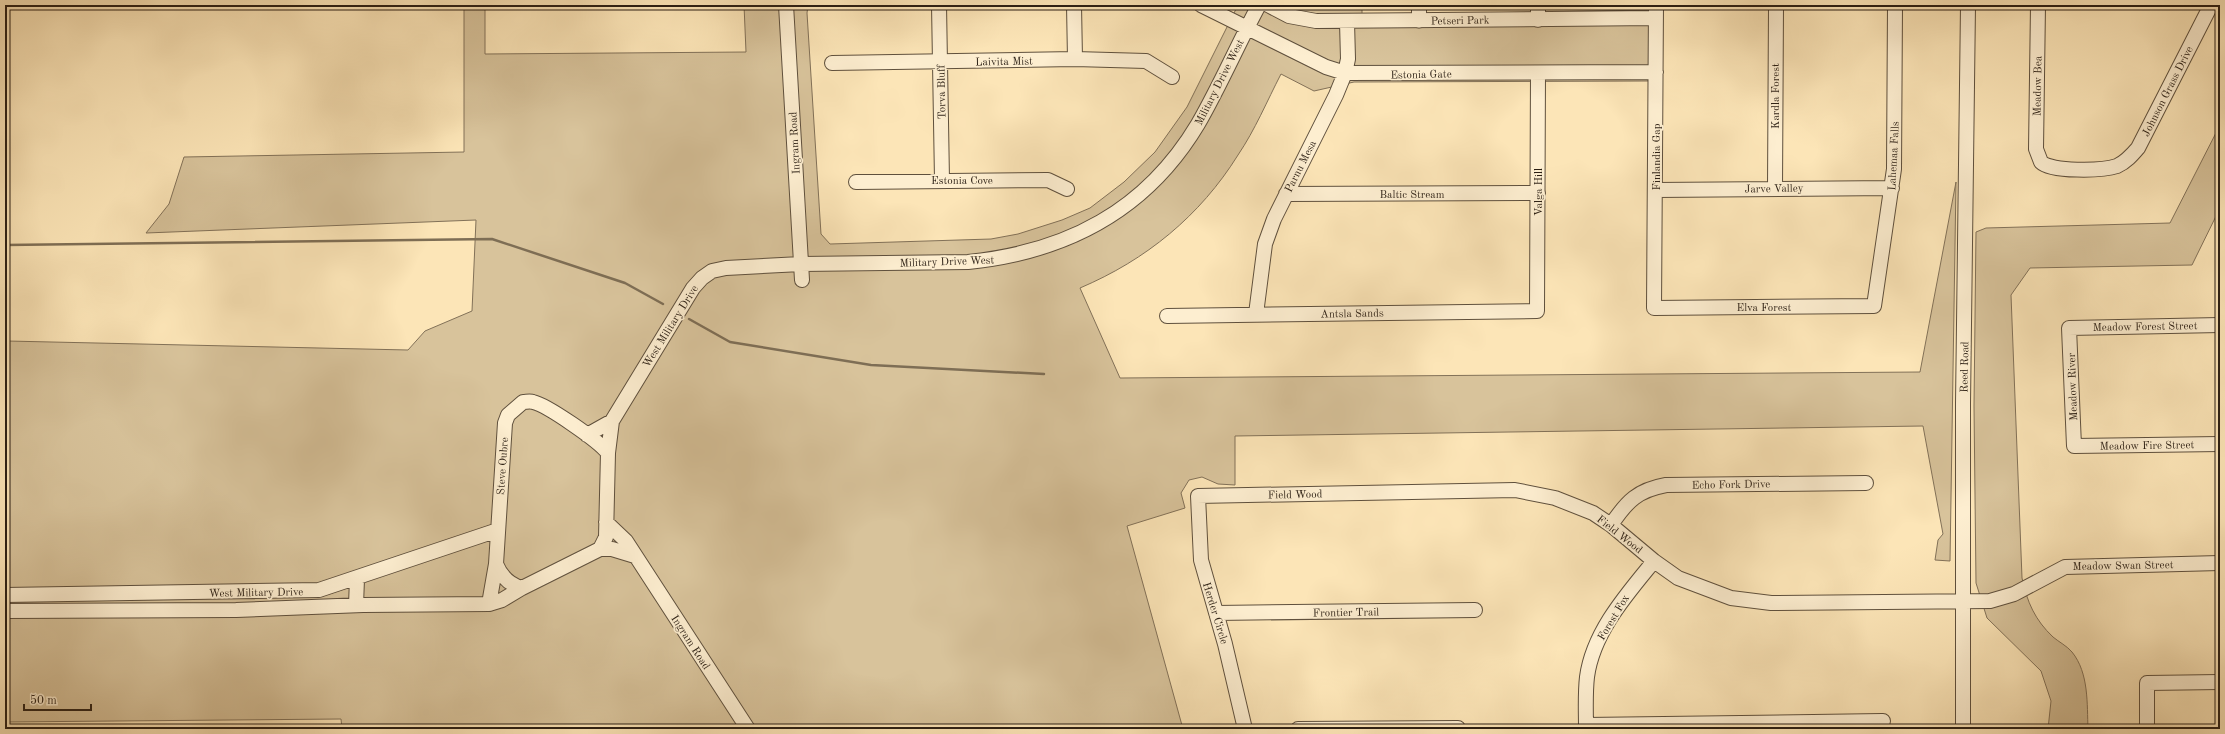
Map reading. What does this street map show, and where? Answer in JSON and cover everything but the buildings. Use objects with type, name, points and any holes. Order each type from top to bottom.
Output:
[{"type":"street","name":"Ingram Road","points":[[786,5],[802,280]]},
{"type":"street","name":"Torva Bluff","points":[[939,5],[942,180]]},
{"type":"street","points":[[1074,5],[1076,59]]},
{"type":"street","name":"Estonia Gate","points":[[1201,5],[1326,67],[1345,73],[1656,72]]},
{"type":"street","name":"Military Drive West","points":[[801,264],[968,262],[988,260],[1021,255],[1076,235],[1124,207],[1149,186],[1168,166],[1198,124],[1259,5]]},
{"type":"street","name":"Petseri Park","points":[[1268,5],[1289,16],[1316,21],[1347,22],[1538,20],[1656,11]]},
{"type":"street","points":[[1419,5],[1419,21]]},
{"type":"street","points":[[1538,5],[1538,20]]},
{"type":"street","name":"Kardla Forest","points":[[1774,188],[1776,5]]},
{"type":"street","name":"Lahemaa Falls","points":[[1874,306],[1894,169],[1895,5]]},
{"type":"street","name":"Reed Road","points":[[1963,729],[1962,600],[1968,5]]},
{"type":"street","name":"Meadow Bea","points":[[2038,5],[2036,149],[2038,157],[2044,165],[2055,169],[2112,167]]},
{"type":"street","name":"Johnson Grass Drive","points":[[2112,167],[2130,157],[2138,148],[2211,5]]},
{"type":"street","name":"Finlandia Gap","points":[[1654,308],[1656,190],[1656,11]]},
{"type":"street","name":"Parnu Mesa","points":[[1256,314],[1265,244],[1274,219],[1336,95],[1345,73],[1348,59],[1347,22]]},
{"type":"street","name":"Laivita Mist","points":[[832,63],[940,63],[1076,59],[1146,61],[1172,78]]},
{"type":"street","name":"Valga Hill","points":[[1537,311],[1538,73]]},
{"type":"street","name":"Estonia Cove","points":[[856,182],[1048,180],[1067,189]]},
{"type":"street","name":"Jarve Valley","points":[[1656,190],[1892,188]]},
{"type":"street","name":"Baltic Stream","points":[[1286,194],[1538,193]]},
{"type":"street","name":"West Military Drive","points":[[608,453],[612,421],[693,288],[702,278],[712,271],[726,268],[801,264]]},
{"type":"street","name":"Elva Forest","points":[[1654,308],[1874,306]]},
{"type":"street","name":"Antsla Sands","points":[[1166,316],[1537,311]]},
{"type":"street","name":"Meadow Forest Street","points":[[2069,328],[2220,325]]},
{"type":"street","name":"Meadow River","points":[[2069,328],[2074,446]]},
{"type":"street","name":"Steve Oubre","points":[[489,604],[496,564],[505,423],[508,415],[523,402],[532,402],[541,405],[587,435],[608,453]]},
{"type":"street","name":"West Military Drive","points":[[587,435],[612,421]]},
{"type":"street","name":"Meadow Fire Street","points":[[2074,446],[2220,444]]},
{"type":"street","points":[[600,549],[606,536],[608,453]]},
{"type":"street","name":"Echo Fork Drive","points":[[1611,525],[1635,496],[1649,488],[1666,485],[1866,483]]},
{"type":"street","name":"Field Wood","points":[[1198,496],[1514,490],[1535,493],[1574,505],[1611,525],[1654,561],[1678,578],[1716,593],[1751,601],[1771,603],[1962,600]]},
{"type":"street","name":"Herder Circle","points":[[1198,496],[1201,560],[1225,644],[1245,729]]},
{"type":"street","name":"Ingram Road","points":[[606,522],[626,541],[748,729]]},
{"type":"street","name":"West Military Drive","points":[[5,595],[319,590],[356,579],[498,530]]},
{"type":"street","points":[[489,604],[502,600],[522,588],[600,549],[612,549],[635,556]]},
{"type":"street","name":"Forest Fox","points":[[1586,727],[1587,676],[1596,646],[1607,624],[1627,593],[1654,561]]},
{"type":"street","name":"Meadow Swan Street","points":[[1962,600],[1990,600],[2014,594],[2049,574],[2065,567],[2081,565],[2220,563]]},
{"type":"street","points":[[496,564],[505,578],[514,586],[522,588]]},
{"type":"street","points":[[356,579],[356,605]]},
{"type":"street","points":[[236,592],[236,610]]},
{"type":"street","name":"West Military Drive","points":[[5,611],[236,610],[356,605],[489,604]]},
{"type":"street","name":"Frontier Trail","points":[[1216,613],[1475,610]]},
{"type":"street","points":[[2147,729],[2147,683],[2220,682]]},
{"type":"street","points":[[1586,727],[1883,721]]},
{"type":"street","points":[[1298,729],[1458,728]]},
{"type":"shaded area","points":[[464,5],[485,5],[485,54],[746,52],[744,5],[808,5],[807,13],[821,234],[830,244],[991,239],[1018,234],[1062,220],[1090,208],[1124,182],[1155,152],[1187,107],[1238,5],[1362,5],[1362,15],[1650,10],[1648,81],[1354,82],[1314,91],[1281,74],[1244,145],[1207,198],[1189,217],[1149,250],[1104,277],[1080,288],[1120,378],[1920,372],[1956,182],[1950,561],[1935,560],[1938,540],[1943,534],[1923,426],[1235,436],[1235,485],[1218,484],[1202,477],[1189,480],[1181,493],[1185,508],[1127,526],[1183,729],[342,729],[341,719],[5,722],[5,343],[7,341],[408,350],[425,331],[472,311],[476,220],[146,233],[169,204],[184,157],[464,152]]},
{"type":"shaded area","points":[[2220,125],[2220,208],[2192,265],[2030,268],[2011,295],[2022,578],[2029,603],[2041,624],[2053,637],[2070,650],[2078,660],[2082,669],[2087,699],[2088,729],[2048,729],[2051,701],[2041,671],[1987,618],[1976,583],[1974,406],[1976,232],[1986,228],[2170,223]]},
{"type":"waterway","points":[[5,245],[492,239],[625,283],[663,304]]},
{"type":"waterway","points":[[689,319],[730,342],[871,365],[1044,374]]}]
